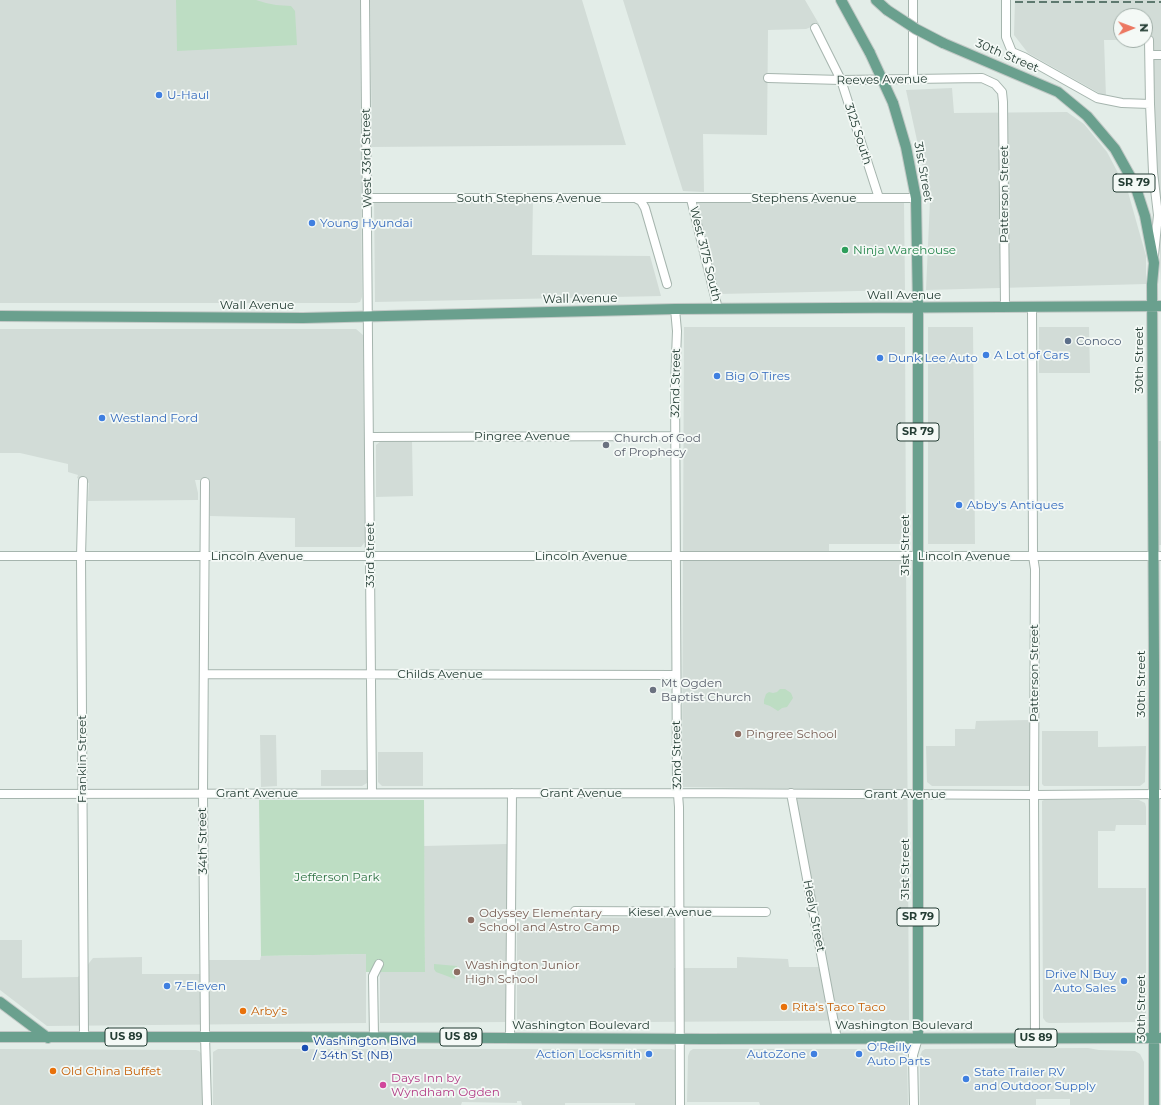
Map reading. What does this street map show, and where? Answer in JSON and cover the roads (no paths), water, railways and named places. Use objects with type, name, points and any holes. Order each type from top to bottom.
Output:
[{"type":"main road","name":"31st Street","points":[[841,0],[870,53],[893,103],[906,147],[916,198],[918,308],[918,1038]]},
{"type":"main road","name":"30th Street","points":[[876,0],[887,10],[916,29],[943,43],[1058,92],[1087,116],[1115,149],[1135,185],[1145,216],[1154,263],[1152,284],[1157,306],[1157,1038],[1154,1105]]},
{"type":"main road","name":"Wall Avenue","points":[[0,316],[297,318],[675,309],[1157,306]]},
{"type":"main road","points":[[0,1002],[48,1038]]},
{"type":"main road","name":"Washington Boulevard","points":[[0,1037],[1157,1038]]},
{"type":"street","name":"West 33rd Street","points":[[365,0],[368,316]]},
{"type":"street","points":[[913,0],[913,79]]},
{"type":"street","points":[[1006,0],[1006,37],[1012,52],[1024,57],[1098,98],[1122,103],[1150,104]]},
{"type":"street","name":"3125 South","points":[[814,28],[841,80],[879,198]]},
{"type":"street","name":"30th Street","points":[[1150,48],[1153,172],[1158,215],[1154,263]]},
{"type":"street","points":[[1150,55],[1161,55]]},
{"type":"street","name":"Reeves Avenue","points":[[768,78],[841,80],[982,78],[995,84]]},
{"type":"street","name":"Patterson Street","points":[[995,84],[1002,92],[1003,102],[1005,307]]},
{"type":"street","name":"South Stephens Avenue","points":[[367,198],[692,198]]},
{"type":"street","name":"Stephens Avenue","points":[[692,198],[916,198]]},
{"type":"street","name":"West 3175 South","points":[[692,198],[718,309]]},
{"type":"street","points":[[636,199],[641,201],[645,208],[667,284]]},
{"type":"street","name":"Patterson Street","points":[[1032,307],[1033,556],[1035,569],[1035,1038]]},
{"type":"street","name":"32nd Street","points":[[675,309],[676,675],[680,912],[680,1105]]},
{"type":"street","name":"33rd Street","points":[[368,316],[372,793]]},
{"type":"street","name":"Pingree Avenue","points":[[370,437],[675,436]]},
{"type":"street","name":"Franklin Street","points":[[82,481],[81,556],[84,1037]]},
{"type":"street","name":"34th Street","points":[[204,482],[203,794],[205,1036],[208,1105]]},
{"type":"street","name":"Lincoln Avenue","points":[[0,556],[1157,556]]},
{"type":"street","name":"Childs Avenue","points":[[204,674],[676,675]]},
{"type":"street","points":[[510,1038],[512,793]]},
{"type":"street","name":"Healy Street","points":[[791,793],[837,1038]]},
{"type":"street","name":"Grant Avenue","points":[[0,794],[1157,794]]},
{"type":"street","name":"Kiesel Avenue","points":[[575,911],[766,912]]},
{"type":"street","points":[[374,1037],[373,976],[379,964]]},
{"type":"street","name":"31st Street","points":[[914,1105],[913,1055],[918,1038]]},
{"type":"railway","points":[[1015,2],[1161,2]]},
{"type":"place","name":"U-Haul","points":[[159,95]]},
{"type":"place","name":"Young Hyundai","points":[[312,223]]},
{"type":"place","name":"Ninja Warehouse","points":[[845,250]]},
{"type":"place","name":"Conoco","points":[[1068,341]]},
{"type":"place","name":"A Lot of Cars","points":[[986,355]]},
{"type":"place","name":"Dunk Lee Auto","points":[[880,358]]},
{"type":"place","name":"Big O Tires","points":[[717,376]]},
{"type":"place","name":"Westland Ford","points":[[102,418]]},
{"type":"place","name":"Church of God of Prophecy","points":[[606,445]]},
{"type":"place","name":"Abby's Antiques","points":[[959,505]]},
{"type":"place","name":"Mt Ogden Baptist Church","points":[[653,690]]},
{"type":"place","name":"Pingree School","points":[[738,734]]},
{"type":"place","name":"Odyssey Elementary School and Astro Camp","points":[[471,920]]},
{"type":"place","name":"Washington Junior High School","points":[[457,972]]},
{"type":"place","name":"Drive N Buy Auto Sales","points":[[1124,981]]},
{"type":"place","name":"7-Eleven","points":[[167,986]]},
{"type":"place","name":"Rita's Taco Taco","points":[[784,1007]]},
{"type":"place","name":"Arby's","points":[[243,1011]]},
{"type":"place","name":"Washington Blvd / 34th St (NB)","points":[[305,1048]]},
{"type":"place","name":"Action Locksmith","points":[[649,1054]]},
{"type":"place","name":"AutoZone","points":[[814,1054]]},
{"type":"place","name":"O'Reilly Auto Parts","points":[[859,1054]]},
{"type":"place","name":"Old China Buffet","points":[[53,1071]]},
{"type":"place","name":"State Trailer RV and Outdoor Supply","points":[[966,1079]]},
{"type":"place","name":"Days Inn by Wyndham Ogden","points":[[383,1085]]},
{"type":"park label","name":"Jefferson Park","points":[[337,877]]}]
